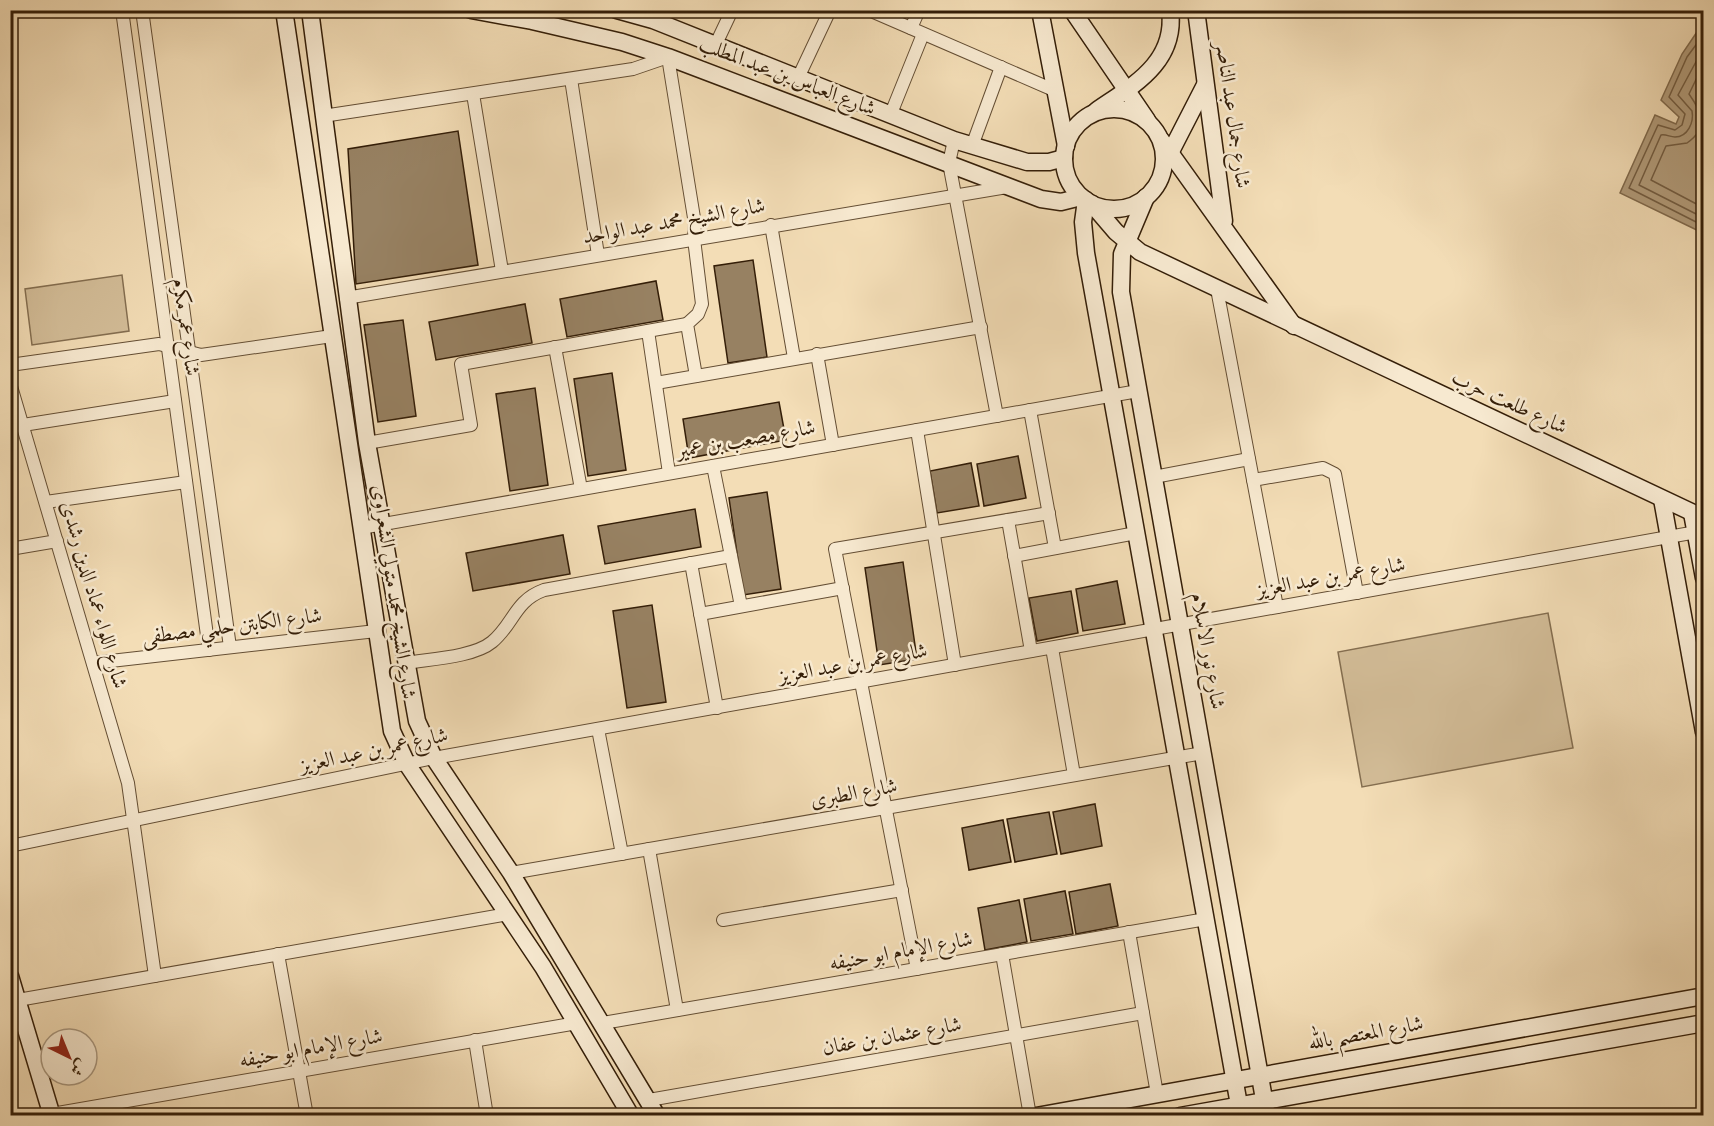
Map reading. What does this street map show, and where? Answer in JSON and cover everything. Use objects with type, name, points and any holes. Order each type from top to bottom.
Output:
[{"type":"street","name":"شارع عمر مكرم","points":[[122,10],[208,650]]},
{"type":"street","name":"شارع عمر مكرم","points":[[142,10],[231,647]]},
{"type":"street","name":"شارع الشيخ محمد متولي الشعراوى","points":[[284,10],[389,719],[407,764],[508,914],[632,1116]]},
{"type":"street","name":"شارع الشيخ محمد متولي الشعراوى","points":[[309,10],[367,443],[417,721],[434,758],[511,873],[657,1116]]},
{"type":"street","name":"شارع العباس بن عبد المطلب","points":[[471,10],[532,21],[622,42],[668,57],[1008,187],[1054,202],[1086,201]]},
{"type":"street","name":"شارع العباس بن عبد المطلب","points":[[618,10],[655,15],[716,44],[798,78],[890,116],[972,146],[1027,162],[1049,162],[1065,152]]},
{"type":"street","points":[[716,44],[732,10]]},
{"type":"street","points":[[798,78],[830,10]]},
{"type":"street","points":[[869,10],[1056,91]]},
{"type":"street","points":[[911,28],[919,10]]},
{"type":"street","points":[[1040,10],[1056,91],[1068,179],[1086,201],[1114,209],[1137,204],[1146,197],[1154,188],[1205,85]]},
{"type":"street","points":[[1072,10],[1155,132],[1164,156],[1224,225],[1295,327]]},
{"type":"street","points":[[1065,152],[1070,135],[1086,118],[1145,77],[1160,60],[1168,39],[1170,10]]},
{"type":"street","name":"شارع جمال عبد الناصر","points":[[1196,10],[1224,225]]},
{"type":"street","points":[[890,116],[923,34]]},
{"type":"street","points":[[323,116],[633,69],[668,57],[695,224],[694,238],[702,304],[698,314],[687,324],[461,364],[471,425],[367,443]]},
{"type":"street","points":[[972,146],[1001,67]]},
{"type":"street","points":[[571,79],[598,255]]},
{"type":"street","points":[[473,94],[502,271]]},
{"type":"street","points":[[1086,118],[1103,111],[1121,110],[1139,116],[1155,132]]},
{"type":"street","points":[[954,140],[949,164],[957,194],[997,416]]},
{"type":"street","name":"شارع الشيخ محمد عبد الواحد","points":[[346,298],[1008,187]]},
{"type":"street","name":"شارع نور الاسلام","points":[[1146,197],[1122,254],[1121,292],[1266,1108]]},
{"type":"street","points":[[1086,201],[1084,243],[1240,1110]]},
{"type":"street","name":"شارع طلعت حرب","points":[[1086,201],[1127,243],[1295,327],[1662,499],[1698,523]]},
{"type":"street","points":[[771,225],[794,358]]},
{"type":"street","points":[[1216,289],[1278,607]]},
{"type":"street","points":[[687,324],[696,376]]},
{"type":"street","points":[[656,383],[981,327]]},
{"type":"street","points":[[648,331],[669,474]]},
{"type":"street","points":[[10,365],[159,344],[201,355],[332,336]]},
{"type":"street","points":[[555,347],[581,489]]},
{"type":"street","points":[[817,354],[833,445]]},
{"type":"street","name":"شارع اللواء عماد الدين رشدى","points":[[10,383],[128,783],[155,976]]},
{"type":"street","name":"شارع مصعب بن عمير","points":[[361,528],[1138,390]]},
{"type":"street","points":[[23,425],[175,401]]},
{"type":"street","points":[[1030,410],[1055,548]]},
{"type":"street","points":[[917,430],[955,665]]},
{"type":"street","points":[[1154,477],[1249,459]]},
{"type":"street","points":[[713,466],[741,606]]},
{"type":"street","points":[[1253,480],[1323,468],[1335,474],[1357,593]]},
{"type":"street","points":[[46,502],[186,482]]},
{"type":"street","points":[[1662,499],[1704,732]]},
{"type":"street","points":[[917,969],[836,549],[1049,513]]},
{"type":"street","points":[[1008,520],[1031,651]]},
{"type":"street","points":[[1698,523],[1704,578]]},
{"type":"street","name":"شارع عمر بن عبد العزيز","points":[[10,846],[434,758],[1668,537],[1698,523]]},
{"type":"street","points":[[1014,556],[1136,533]]},
{"type":"street","points":[[10,549],[57,541]]},
{"type":"street","points":[[406,663],[472,651],[487,646],[499,636],[524,601],[544,590],[731,556]]},
{"type":"street","points":[[690,563],[717,708]]},
{"type":"street","points":[[700,614],[843,588]]},
{"type":"street","name":"شارع الكابتن حلمي مصطفى","points":[[93,663],[376,631]]},
{"type":"street","points":[[1052,648],[1074,775]]},
{"type":"street","points":[[598,729],[622,854]]},
{"type":"street","name":"شارع الطبرى","points":[[511,873],[1203,753]]},
{"type":"street","points":[[649,849],[677,1010]]},
{"type":"street","points":[[723,920],[902,890]]},
{"type":"street","points":[[18,1000],[508,914]]},
{"type":"street","name":"شارع الإمام ابو حنيفه","points":[[603,1023],[1206,918]]},
{"type":"street","points":[[1129,932],[1157,1094]]},
{"type":"street","points":[[278,954],[307,1116]]},
{"type":"street","points":[[1002,954],[1030,1116]]},
{"type":"street","points":[[10,976],[52,1115]]},
{"type":"street","name":"شارع المعتصم بالله","points":[[1036,1116],[1704,996]]},
{"type":"street","name":"شارع عثمان بن عفان","points":[[649,1100],[1143,1013]]},
{"type":"street","name":"شارع الإمام ابو حنيفه","points":[[52,1115],[577,1023]]},
{"type":"street","points":[[1180,1116],[1266,1108],[1704,1023]]},
{"type":"street","points":[[475,1040],[487,1116]]},
{"type":"shaded area","points":[[122,275],[129,331],[32,345],[25,289]]},
{"type":"shaded area","points":[[1548,613],[1573,748],[1362,787],[1338,652]]},
{"type":"water","points":[[1703,23],[1703,233],[1620,193],[1655,115],[1676,124],[1679,117],[1661,100],[1682,54]]},
{"type":"building","points":[[458,131],[478,265],[356,284],[348,149]]},
{"type":"building","points":[[753,260],[767,357],[728,363],[714,266]]},
{"type":"building","points":[[656,281],[663,320],[567,337],[560,299]]},
{"type":"building","points":[[525,304],[532,343],[436,360],[429,322]]},
{"type":"building","points":[[403,320],[416,416],[378,422],[364,325]]},
{"type":"building","points":[[612,373],[626,470],[588,476],[574,379]]},
{"type":"building","points":[[535,388],[548,485],[510,491],[496,394]]},
{"type":"building","points":[[779,402],[786,440],[689,458],[683,419]]},
{"type":"building","points":[[1018,456],[1026,498],[984,506],[977,464]]},
{"type":"building","points":[[971,463],[979,506],[937,513],[930,471]]},
{"type":"building","points":[[767,492],[781,589],[743,595],[729,498]]},
{"type":"building","points":[[695,509],[701,547],[605,564],[598,526]]},
{"type":"building","points":[[563,535],[570,574],[473,591],[466,553]]},
{"type":"building","points":[[903,562],[917,659],[879,665],[865,568]]},
{"type":"building","points":[[1117,581],[1125,624],[1083,631],[1076,589]]},
{"type":"building","points":[[1071,591],[1078,633],[1037,641],[1029,598]]},
{"type":"building","points":[[652,605],[666,702],[627,708],[613,611]]},
{"type":"building","points":[[1095,804],[1102,846],[1061,854],[1053,812]]},
{"type":"building","points":[[1049,812],[1057,854],[1015,862],[1007,819]]},
{"type":"building","points":[[1003,820],[1011,862],[969,870],[962,828]]},
{"type":"building","points":[[1110,884],[1118,926],[1076,934],[1069,892]]},
{"type":"building","points":[[1065,891],[1073,934],[1031,941],[1024,899]]},
{"type":"building","points":[[1019,900],[1027,942],[985,950],[978,908]]}]
